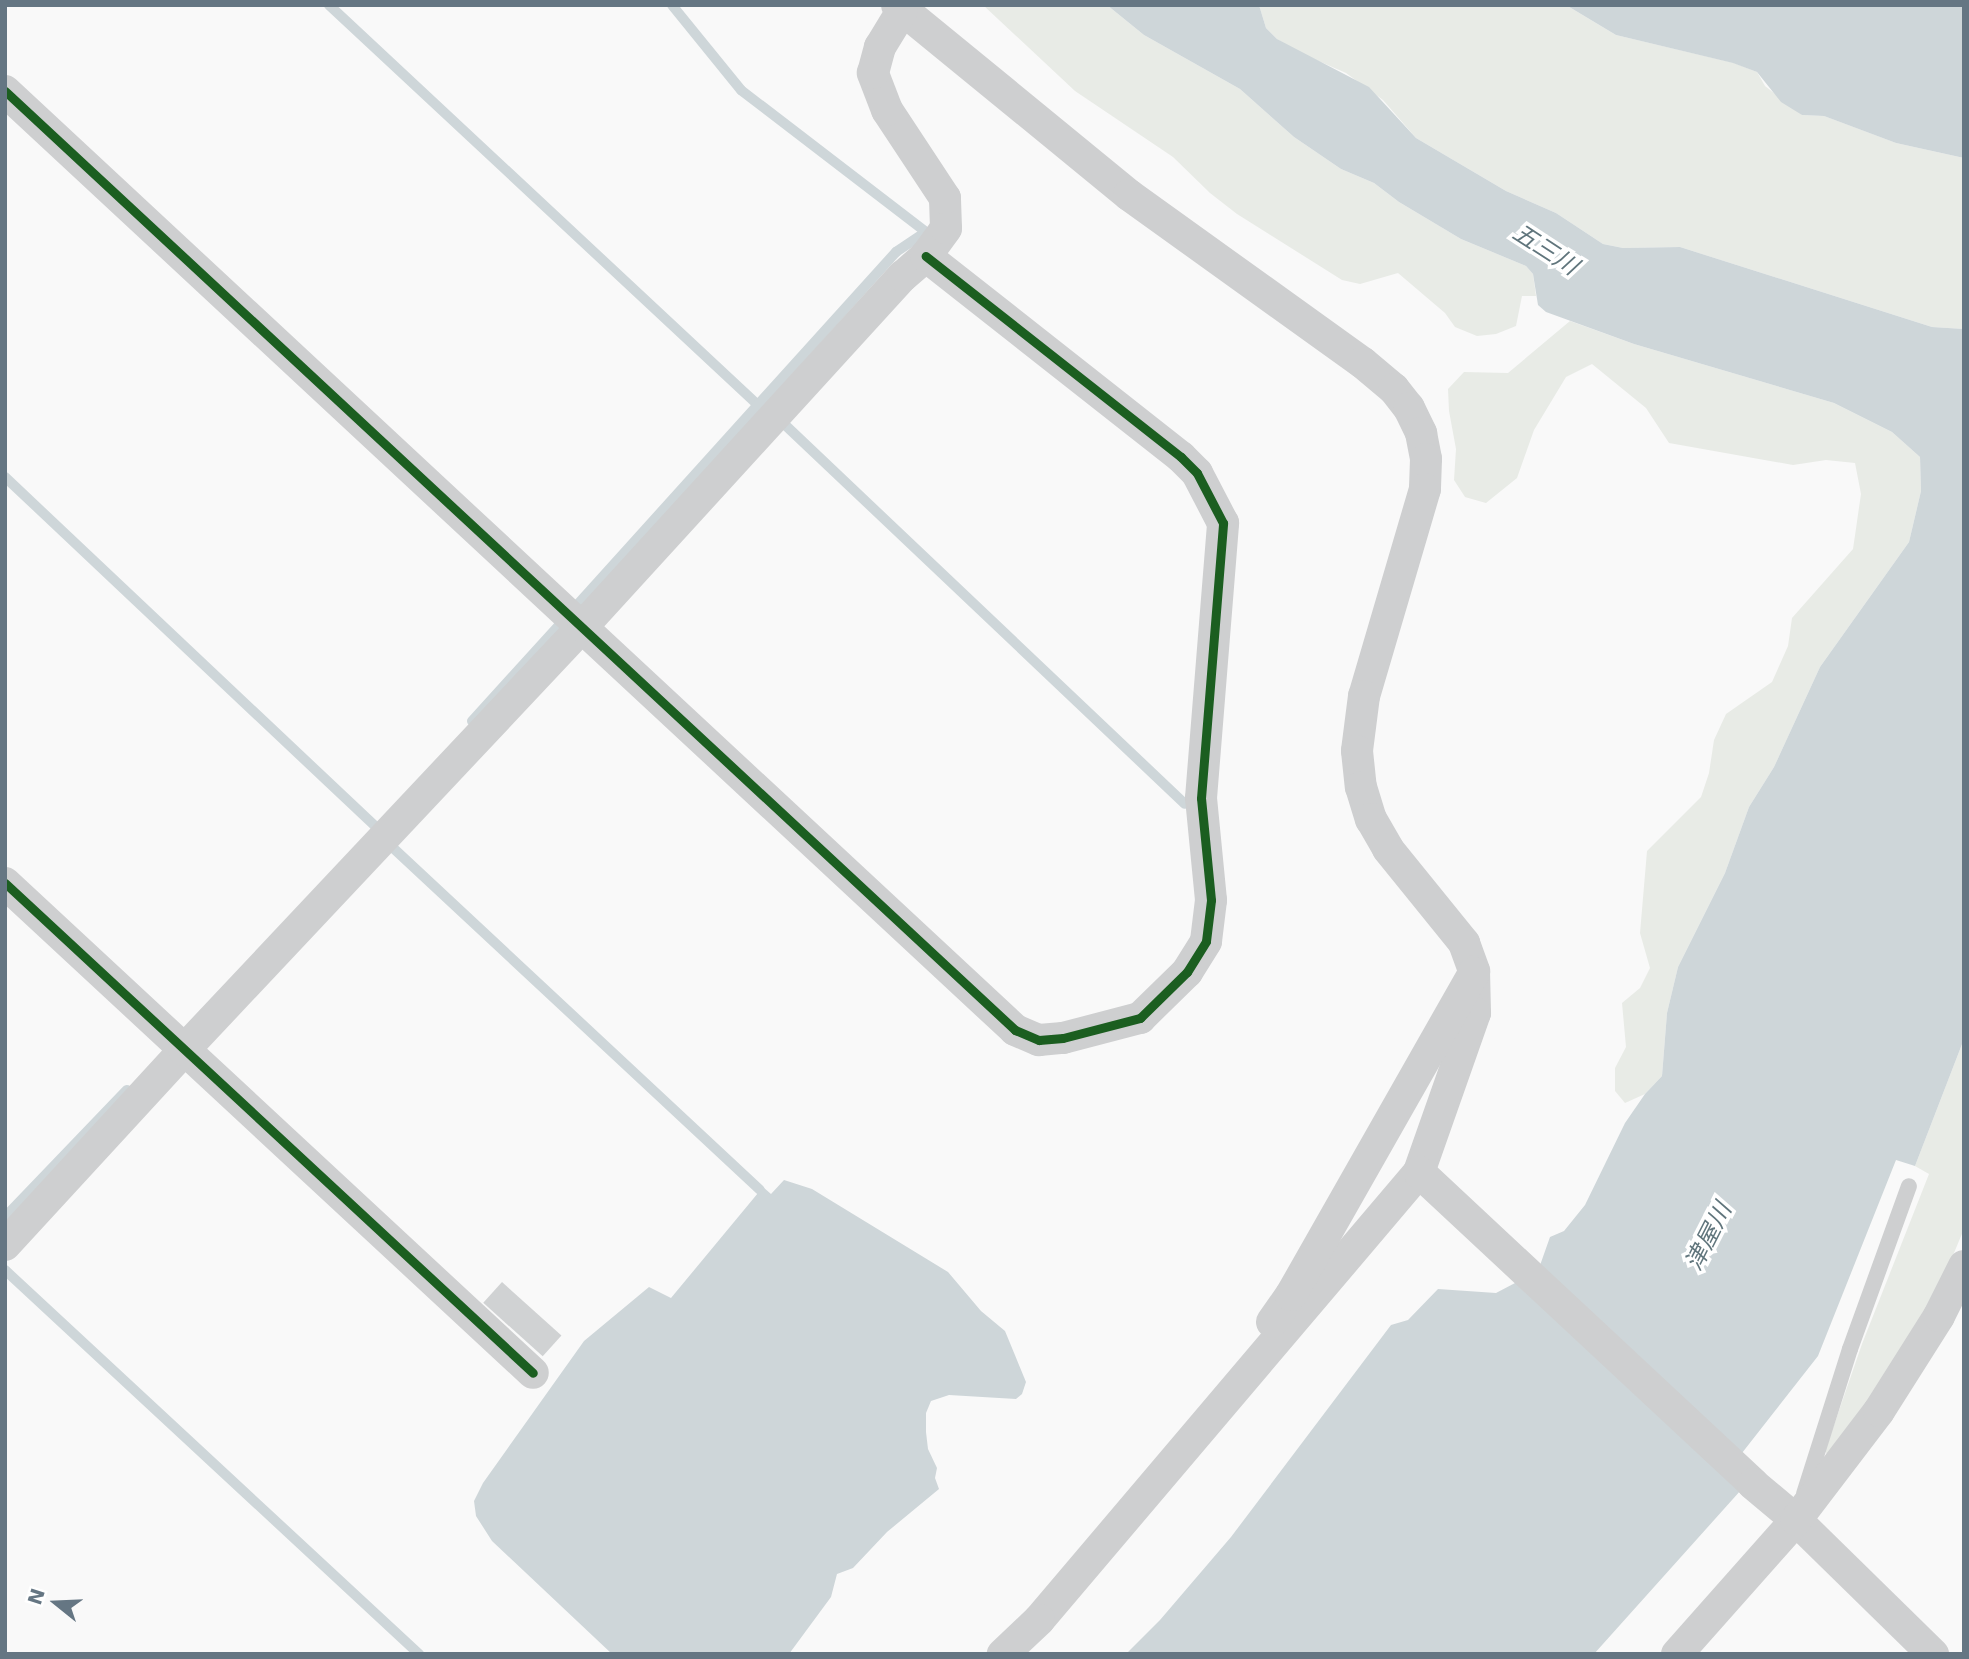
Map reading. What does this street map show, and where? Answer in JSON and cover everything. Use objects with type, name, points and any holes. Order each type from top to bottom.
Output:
[{"type":"street","points":[[5,1245],[184,1050],[583,626],[893,287],[926,256],[946,229],[945,198],[887,110],[873,73],[880,47],[899,8],[1129,195],[1363,363],[1394,389],[1409,408],[1420,433],[1426,459],[1425,489],[1364,695],[1357,751],[1361,787],[1371,819],[1388,849],[1464,943],[1474,971],[1475,1013],[1419,1172],[1039,1620],[1003,1654]]},
{"type":"street","points":[[5,91],[1015,1030],[1039,1040],[1063,1038],[1140,1018],[1165,997],[1187,972],[1206,941],[1211,900],[1201,798],[1223,523],[1197,473],[1181,457],[926,256]]},
{"type":"street","points":[[5,883],[533,1373]]},
{"type":"street","points":[[1152,1488],[1292,1295],[1474,971]]},
{"type":"street","points":[[1419,1172],[1753,1484],[1796,1520],[1933,1654]]},
{"type":"street","points":[[1678,1654],[1796,1520],[1879,1412],[1939,1316],[1964,1266]]},
{"type":"lane","points":[[1796,1520],[1850,1349],[1909,1186]]},
{"type":"shaded area","points":[[983,5],[1107,5],[1144,35],[1240,89],[1294,137],[1341,169],[1374,183],[1399,202],[1461,239],[1526,266],[1533,274],[1536,296],[1522,296],[1516,326],[1496,334],[1477,336],[1455,327],[1445,313],[1398,273],[1360,284],[1342,280],[1237,214],[1210,193],[1173,157],[1075,91]]},
{"type":"shaded area","points":[[1259,5],[1566,5],[1616,35],[1734,63],[1757,72],[1765,86],[1802,115],[1824,116],[1896,143],[1964,158],[1964,329],[1932,327],[1680,247],[1623,248],[1603,244],[1556,213],[1506,191],[1416,138],[1383,100],[1346,73],[1298,52],[1277,39],[1266,28]]},
{"type":"shaded area","points":[[1570,321],[1634,344],[1834,403],[1892,432],[1920,457],[1921,491],[1909,542],[1820,667],[1774,767],[1749,807],[1725,873],[1678,967],[1667,1013],[1662,1076],[1645,1094],[1625,1103],[1615,1091],[1615,1068],[1626,1047],[1622,1003],[1640,988],[1650,968],[1640,933],[1647,851],[1701,797],[1709,773],[1714,740],[1726,714],[1772,682],[1788,646],[1792,618],[1853,549],[1861,494],[1855,463],[1826,460],[1793,465],[1669,443],[1646,408],[1592,364],[1566,377],[1534,430],[1517,478],[1486,503],[1465,497],[1454,480],[1456,449],[1448,389],[1464,372],[1508,373]]},
{"type":"shaded area","points":[[1964,1039],[1964,1229],[1933,1303],[1830,1459],[1825,1451],[1862,1344],[1929,1174],[1915,1166]]},
{"type":"water","points":[[1107,5],[1259,5],[1266,28],[1277,39],[1369,87],[1416,138],[1506,191],[1556,213],[1603,244],[1623,248],[1680,247],[1932,327],[1964,329],[1964,1039],[1915,1166],[1896,1160],[1818,1356],[1742,1453],[1741,1490],[1594,1654],[1126,1654],[1160,1620],[1231,1537],[1391,1325],[1408,1320],[1438,1289],[1496,1293],[1538,1271],[1550,1237],[1564,1231],[1585,1205],[1625,1123],[1645,1094],[1662,1076],[1667,1013],[1678,967],[1725,873],[1749,807],[1774,767],[1820,667],[1909,542],[1921,491],[1920,457],[1892,432],[1834,403],[1634,344],[1546,312],[1538,305],[1533,274],[1526,266],[1461,239],[1399,202],[1374,183],[1341,169],[1294,137],[1240,89],[1144,35]]},
{"type":"water","points":[[1566,5],[1964,5],[1964,158],[1896,143],[1824,116],[1802,115],[1781,102],[1757,72],[1733,63],[1616,35]]},
{"type":"water","points":[[784,1180],[812,1189],[948,1272],[981,1311],[1005,1331],[1026,1382],[1022,1394],[1016,1399],[949,1395],[931,1401],[926,1413],[926,1432],[928,1449],[937,1468],[935,1478],[939,1489],[887,1532],[853,1568],[837,1574],[831,1597],[789,1654],[612,1654],[492,1541],[476,1516],[474,1501],[483,1483],[584,1341],[649,1287],[671,1298],[763,1187],[771,1194]]},
{"type":"building","points":[[502,1282],[561,1336],[543,1356],[483,1303]]},
{"type":"waterway","points":[[329,5],[758,405]]},
{"type":"waterway","points":[[577,605],[896,252],[926,232],[741,90],[672,5]]},
{"type":"waterway","points":[[782,422],[1185,804]]},
{"type":"waterway","points":[[5,477],[376,827]]},
{"type":"waterway","points":[[472,721],[562,622]]},
{"type":"waterway","points":[[391,846],[760,1190]]},
{"type":"waterway","points":[[5,1217],[127,1090]]},
{"type":"waterway","points":[[5,1270],[419,1654]]},
{"type":"cycle path","points":[[5,91],[1015,1030],[1039,1040],[1063,1038],[1140,1018],[1187,972],[1206,941],[1211,900],[1201,798],[1223,523],[1197,473],[1181,457],[926,256]]},
{"type":"cycle path","points":[[5,883],[533,1373]]},
{"type":"water label","name":"五三川","points":[[1545,250]]},
{"type":"water label","name":"津屋川","points":[[1709,1237]]}]
